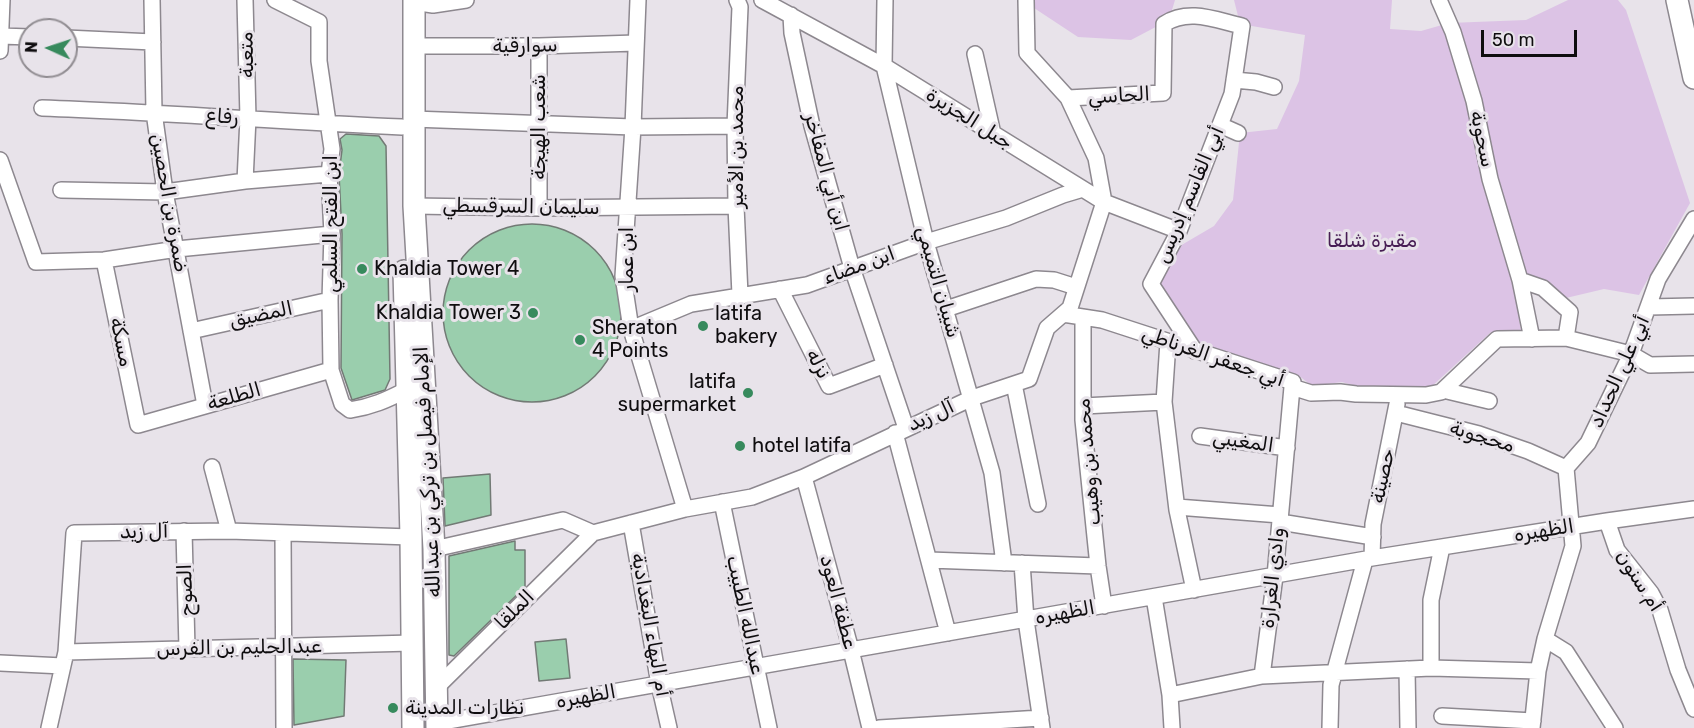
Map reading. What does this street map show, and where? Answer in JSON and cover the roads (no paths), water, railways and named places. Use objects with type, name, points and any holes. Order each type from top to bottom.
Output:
[{"type":"main road","points":[[1677,0],[1694,78]]},
{"type":"main road","name":"الإمام فيصل بن تركي بن عبدالله","points":[[410,1],[414,46],[408,123],[434,549],[437,725]]},
{"type":"main road","name":"الإمام فيصل بن تركي بن عبدالله","points":[[410,1],[406,390],[411,537],[413,728]]},
{"type":"street","points":[[2,0],[1,43],[18,39]]},
{"type":"street","name":"ضمرة بن الحصين","points":[[152,0],[154,112],[165,192],[205,405]]},
{"type":"street","name":"متعبة","points":[[245,0],[248,118],[245,181]]},
{"type":"street","name":"ابن الفتح السلمي","points":[[276,0],[319,22],[319,61],[332,149],[329,174],[332,234],[331,370],[342,404],[350,410],[385,402],[406,390]]},
{"type":"street","points":[[410,1],[433,5],[466,0]]},
{"type":"street","name":"ابن عمار","points":[[638,0],[633,127],[623,276],[632,329],[685,509]]},
{"type":"street","name":"محمد بن الأمير","points":[[737,0],[740,7],[735,126],[740,295]]},
{"type":"street","name":"جبل الجزيرة","points":[[762,0],[884,66],[1104,202],[1179,231]]},
{"type":"street","name":"شيبان التميمي","points":[[885,0],[884,66],[926,242],[992,472],[1004,563]]},
{"type":"street","name":"آل زيد","points":[[592,533],[685,509],[752,497],[804,477],[972,398],[1029,380],[1047,328],[1070,308],[1104,202],[1096,158],[1068,98],[1027,53],[1026,0]]},
{"type":"street","name":"سحوبة","points":[[1439,0],[1453,32],[1474,101],[1490,179],[1520,280],[1532,339]]},
{"type":"street","name":"ابن أبي المفاخر","points":[[790,15],[813,126],[852,268],[885,365],[948,633]]},
{"type":"street","name":"الحاسي","points":[[1068,98],[1163,93],[1164,24],[1173,18],[1190,15],[1242,26]]},
{"type":"street","name":"أبي القاسم إدريس","points":[[1196,351],[1150,284],[1179,231],[1232,94],[1242,26]]},
{"type":"street","points":[[78,39],[153,42]]},
{"type":"street","name":"سوارقية","points":[[414,46],[636,43]]},
{"type":"street","name":"شعب الهيجة","points":[[539,46],[539,208]]},
{"type":"street","points":[[975,54],[993,134]]},
{"type":"street","points":[[1234,80],[1256,82],[1274,87]]},
{"type":"street","name":"رفاع","points":[[42,108],[154,112],[327,124],[735,126]]},
{"type":"street","points":[[1220,125],[1238,133]]},
{"type":"street","points":[[0,160],[3,176],[36,262],[104,260],[177,249],[332,234]]},
{"type":"street","points":[[61,190],[165,192],[245,181],[329,174]]},
{"type":"street","name":"ابن مضاء","points":[[632,329],[691,304],[807,285],[926,242],[1006,218],[1083,189]]},
{"type":"street","name":"سليمان السرقسطي","points":[[414,206],[539,208],[736,206]]},
{"type":"street","name":"أبي علي الحداد","points":[[1566,468],[1588,443],[1631,354],[1658,279],[1694,219]]},
{"type":"street","name":"مسكة","points":[[104,260],[138,425]]},
{"type":"street","points":[[946,309],[1036,279],[1054,280],[1076,287]]},
{"type":"street","points":[[1520,280],[1543,288],[1570,312],[1566,338]]},
{"type":"street","name":"نزله","points":[[780,289],[829,386],[885,365]]},
{"type":"street","name":"المضيق","points":[[192,331],[330,300]]},
{"type":"street","points":[[1649,308],[1694,306]]},
{"type":"street","name":"أبي جعفر الغرناطي","points":[[1063,314],[1102,320],[1293,382],[1292,387],[1311,393],[1426,395],[1443,390]]},
{"type":"street","name":"محمد بن وهيب","points":[[1083,317],[1083,406],[1104,606]]},
{"type":"street","points":[[1443,390],[1497,339],[1566,338],[1631,354],[1650,365],[1694,364]]},
{"type":"street","points":[[1168,342],[1164,402],[1177,507],[1194,590]]},
{"type":"street","name":"الطلعة","points":[[138,425],[331,370]]},
{"type":"street","points":[[1014,384],[1038,504]]},
{"type":"street","name":"وادي الغرارة","points":[[1262,675],[1275,576],[1292,387]]},
{"type":"street","points":[[1443,390],[1488,401]]},
{"type":"street","name":"حصينة","points":[[1330,728],[1331,685],[1368,559],[1396,413],[1397,395]]},
{"type":"street","points":[[1083,406],[1164,402]]},
{"type":"street","name":"محجوبة","points":[[1396,413],[1479,434],[1528,451],[1566,468]]},
{"type":"street","name":"المغيبي","points":[[1200,436],[1287,448]]},
{"type":"street","points":[[212,467],[230,531]]},
{"type":"street","points":[[1442,716],[1533,724],[1538,671],[1545,639],[1573,546],[1566,468]]},
{"type":"street","name":"عطفة العود","points":[[804,477],[870,728]]},
{"type":"street","name":"عبدالله الطبيب","points":[[722,502],[769,728]]},
{"type":"street","points":[[1177,507],[1280,519],[1373,537]]},
{"type":"street","name":"الظهيره","points":[[437,725],[1368,559],[1694,509]]},
{"type":"street","points":[[434,549],[563,520],[592,533]]},
{"type":"street","name":"أم سنون","points":[[1607,521],[1617,550],[1651,593],[1660,610],[1678,670],[1694,709]]},
{"type":"street","name":"أم البهاء البغدادية","points":[[631,523],[659,684],[669,728]]},
{"type":"street","name":"الصوح","points":[[184,531],[187,649]]},
{"type":"street","name":"آل زيد","points":[[49,728],[65,659],[74,533],[230,531],[411,537]]},
{"type":"street","points":[[283,533],[284,728]]},
{"type":"street","name":"الملقا","points":[[437,687],[592,533]]},
{"type":"street","points":[[1431,668],[1431,600],[1442,547]]},
{"type":"street","points":[[929,560],[1098,566]]},
{"type":"street","points":[[879,728],[1041,723],[1026,620],[1022,564]]},
{"type":"street","points":[[1154,597],[1170,695],[1172,728]]},
{"type":"street","points":[[1545,639],[1566,652],[1615,728]]},
{"type":"street","name":"عبدالحليم بن الفرس","points":[[0,663],[187,649],[412,643]]},
{"type":"street","points":[[1170,695],[1262,675],[1431,668],[1538,671]]},
{"type":"street","points":[[1407,669],[1408,728]]},
{"type":"place","name":"Khaldia Tower 4","points":[[362,269]]},
{"type":"place","name":"Khaldia Tower 3","points":[[533,313]]},
{"type":"place","name":"latifa bakery","points":[[703,326]]},
{"type":"place","name":"Sheraton 4 Points","points":[[580,340]]},
{"type":"place","name":"latifa supermarket","points":[[748,393]]},
{"type":"place","name":"hotel latifa","points":[[740,446]]},
{"type":"place","name":"نظارات المدينة","points":[[393,708]]},
{"type":"park label","name":"مقبرة شلقا","points":[[1372,241]]}]
